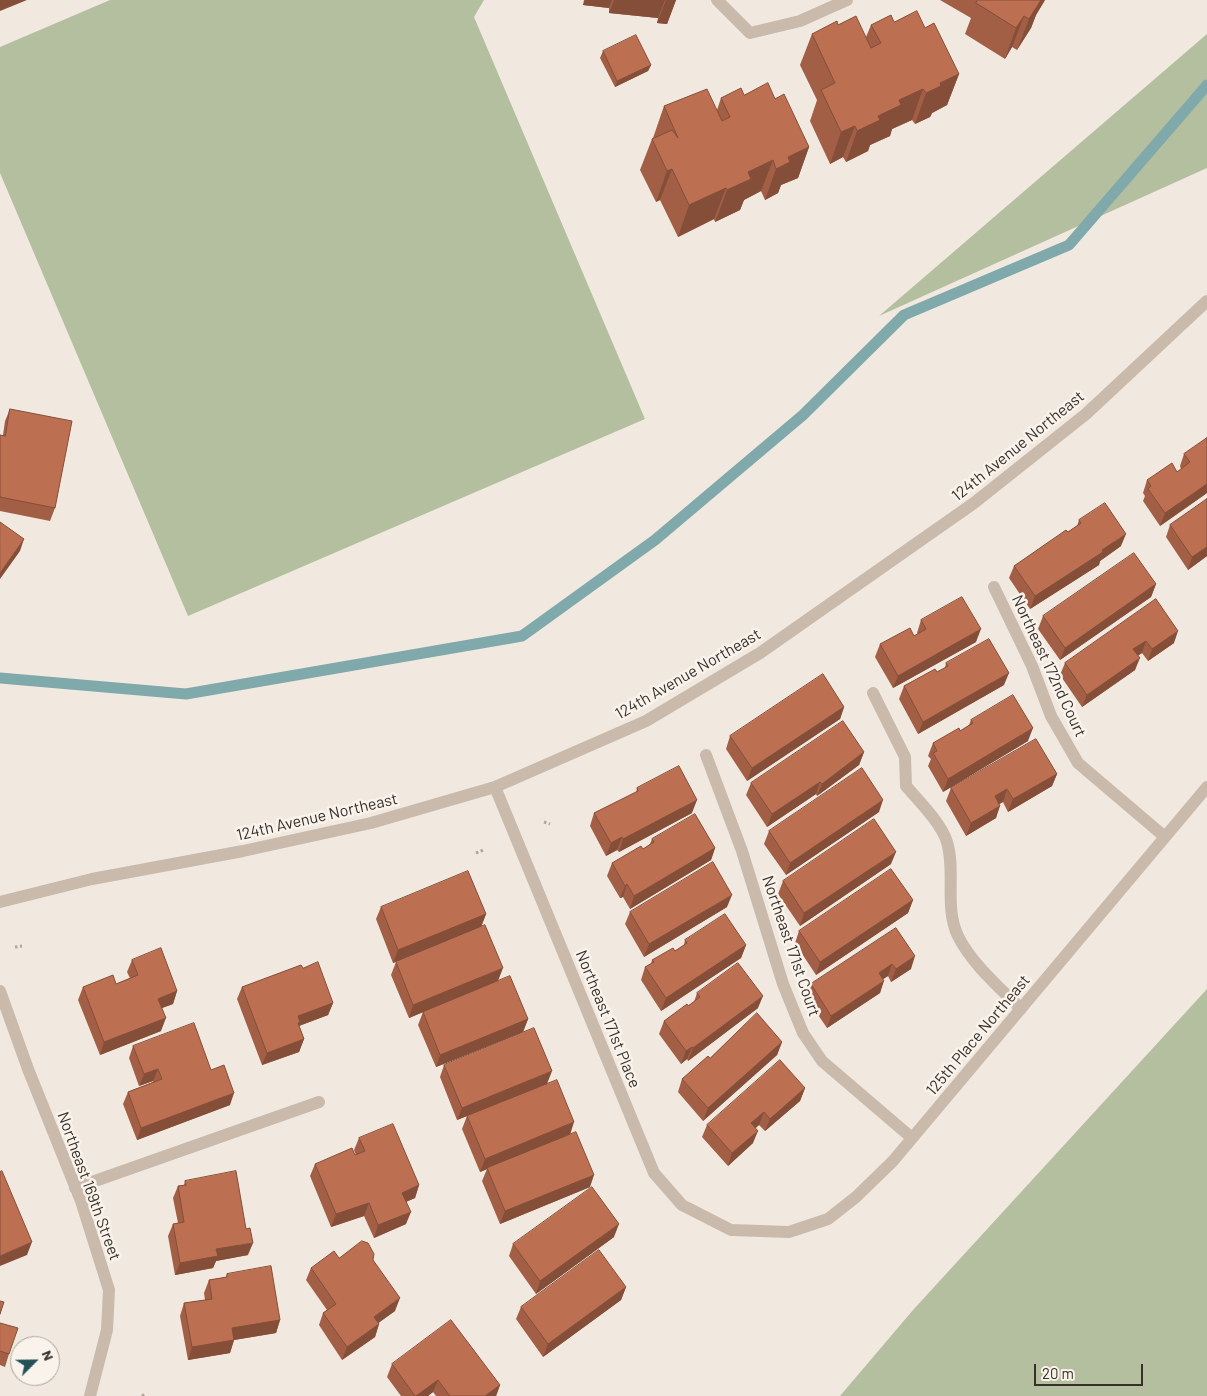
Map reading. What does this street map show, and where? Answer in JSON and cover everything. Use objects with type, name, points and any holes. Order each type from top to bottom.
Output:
[{"type":"street","points":[[716,0],[750,32],[800,21],[846,0]]},
{"type":"street","name":"124th Avenue Northeast","points":[[0,902],[92,879],[243,852],[362,825],[495,787],[646,721],[760,653],[974,504],[1086,414],[1207,301]]},
{"type":"street","name":"Northeast 172nd Court","points":[[994,587],[1032,666],[1051,716],[1078,763],[1165,838]]},
{"type":"street","points":[[873,693],[905,757],[906,786],[921,801],[947,841],[950,896],[957,935],[990,979],[1021,1009]]},
{"type":"street","name":"Northeast 171st Court","points":[[706,755],[742,851],[783,984],[803,1033],[822,1061],[912,1138]]},
{"type":"street","name":"Northeast 171st Place","points":[[495,787],[654,1173],[682,1205],[731,1230]]},
{"type":"street","name":"125th Place Northeast","points":[[731,1230],[788,1232],[828,1219],[856,1197],[912,1138],[1207,787]]},
{"type":"street","name":"Northeast 169th Street","points":[[0,991],[75,1188],[109,1290],[107,1330],[90,1396]]},
{"type":"street","points":[[75,1188],[320,1102]]},
{"type":"path","points":[[544,822],[550,824]]},
{"type":"path","points":[[476,853],[483,850]]},
{"type":"path","points":[[15,947],[22,946]]},
{"type":"green space","points":[[110,0],[484,0],[474,17],[645,419],[188,616],[0,173],[0,47]]},
{"type":"green space","points":[[1207,34],[1207,168],[879,316]]},
{"type":"green space","points":[[1207,989],[1207,1396],[840,1396],[913,1310]]},
{"type":"building","points":[[978,0],[1041,0],[1029,19],[1024,16],[1016,28],[976,3]]},
{"type":"building","points":[[917,11],[925,28],[934,23],[959,74],[940,83],[941,86],[926,93],[923,89],[899,100],[901,105],[878,116],[880,120],[857,131],[855,126],[841,132],[821,90],[835,83],[812,34],[837,21],[838,25],[856,16],[871,48],[881,43],[871,25],[891,15],[894,22]]},
{"type":"building","points":[[636,35],[651,65],[617,81],[603,51]]},
{"type":"building","points":[[768,83],[775,99],[784,94],[809,147],[788,157],[790,162],[776,169],[773,160],[748,172],[751,179],[689,205],[672,169],[667,171],[652,139],[672,130],[678,138],[664,106],[707,89],[722,121],[730,117],[721,98],[741,88],[744,95]]},
{"type":"building","points":[[10,409],[72,421],[55,508],[0,497],[0,435],[5,436]]},
{"type":"building","points":[[1207,438],[1207,484],[1165,513],[1148,489],[1151,486],[1147,480],[1172,463],[1177,472],[1190,462],[1184,454]]},
{"type":"building","points":[[1207,499],[1207,547],[1192,557],[1170,525]]},
{"type":"building","points":[[1105,503],[1126,534],[1102,550],[1103,552],[1035,596],[1014,566],[1066,530],[1068,532],[1081,523],[1079,520]]},
{"type":"building","points":[[0,522],[24,539],[0,573]]},
{"type":"building","points":[[1134,553],[1156,584],[1065,648],[1043,616]]},
{"type":"building","points":[[962,597],[981,629],[898,676],[880,644],[910,628],[914,636],[926,629],[921,620]]},
{"type":"building","points":[[1156,599],[1178,631],[1152,649],[1146,641],[1133,649],[1140,658],[1087,695],[1065,663]]},
{"type":"building","points":[[989,639],[1009,673],[923,722],[904,686],[935,669],[937,672],[948,666],[946,663]]},
{"type":"building","points":[[823,674],[844,707],[752,768],[730,736]]},
{"type":"building","points":[[1013,695],[1033,728],[948,779],[933,753],[937,751],[933,743],[959,728],[960,731],[973,723],[971,720]]},
{"type":"building","points":[[843,721],[864,752],[822,784],[820,782],[772,814],[751,783]]},
{"type":"building","points":[[1036,739],[1057,774],[1013,799],[1007,789],[995,796],[1000,806],[971,823],[951,788]]},
{"type":"building","points":[[679,766],[697,800],[623,839],[622,837],[611,843],[594,813],[638,791],[637,788]]},
{"type":"building","points":[[862,768],[883,800],[790,863],[769,831]]},
{"type":"building","points":[[695,814],[715,848],[634,896],[627,884],[625,886],[612,863],[641,846],[643,849],[654,842],[652,839]]},
{"type":"building","points":[[874,819],[896,852],[804,913],[783,881]]},
{"type":"building","points":[[713,862],[732,895],[649,944],[630,912]]},
{"type":"building","points":[[891,869],[913,900],[820,962],[799,931]]},
{"type":"building","points":[[468,871],[486,914],[398,950],[381,907]]},
{"type":"building","points":[[725,914],[746,945],[666,998],[645,967],[654,962],[652,960],[673,948],[675,951],[687,943],[685,940]]},
{"type":"building","points":[[485,925],[503,968],[413,1005],[396,962]]},
{"type":"building","points":[[896,928],[915,956],[896,969],[892,964],[879,973],[884,981],[831,1016],[811,984]]},
{"type":"building","points":[[161,948],[177,991],[158,999],[166,1018],[104,1042],[83,987],[113,975],[116,984],[138,975],[132,960]]},
{"type":"building","points":[[318,962],[333,1003],[298,1016],[300,1022],[298,1023],[304,1039],[267,1053],[242,987],[301,965],[303,968]]},
{"type":"building","points":[[738,963],[763,996],[693,1048],[686,1051],[664,1021],[700,997],[697,993]]},
{"type":"building","points":[[510,976],[528,1019],[440,1055],[423,1012]]},
{"type":"building","points":[[757,1013],[782,1042],[708,1108],[682,1079],[708,1056],[710,1058]]},
{"type":"building","points":[[194,1023],[211,1070],[224,1065],[234,1093],[141,1128],[128,1092],[162,1079],[158,1069],[144,1074],[133,1046]]},
{"type":"building","points":[[534,1028],[552,1071],[462,1108],[444,1065]]},
{"type":"building","points":[[780,1060],[805,1088],[770,1119],[764,1112],[751,1123],[758,1131],[732,1153],[707,1125]]},
{"type":"building","points":[[557,1080],[574,1122],[485,1159],[467,1116]]},
{"type":"building","points":[[393,1124],[419,1185],[402,1193],[411,1212],[378,1225],[369,1203],[336,1214],[315,1164],[352,1148],[355,1155],[365,1151],[359,1138]]},
{"type":"building","points":[[576,1132],[594,1175],[505,1211],[487,1168]]},
{"type":"building","points":[[2,1171],[32,1242],[0,1256],[0,1172]]},
{"type":"building","points":[[236,1171],[246,1229],[250,1228],[253,1243],[216,1249],[218,1256],[180,1263],[173,1224],[184,1222],[178,1186],[186,1185],[185,1181]]},
{"type":"building","points":[[592,1187],[619,1224],[540,1281],[513,1244]]},
{"type":"building","points":[[362,1241],[368,1243],[374,1254],[373,1260],[400,1298],[374,1317],[379,1324],[347,1347],[323,1313],[336,1304],[311,1268],[334,1251],[339,1258]]},
{"type":"building","points":[[599,1250],[626,1287],[548,1344],[521,1307]]},
{"type":"building","points":[[271,1266],[280,1320],[232,1328],[234,1340],[192,1347],[184,1303],[212,1299],[209,1280],[227,1277],[227,1274]]},
{"type":"building","points":[[0,1301],[4,1302],[0,1314]]},
{"type":"building","points":[[451,1320],[500,1385],[485,1396],[450,1396],[438,1380],[415,1396],[392,1364]]},
{"type":"building","points":[[0,1323],[18,1328],[15,1336],[10,1336],[9,1354],[0,1351]]},
{"type":"waterway","points":[[0,678],[186,694],[522,636],[655,540],[803,415],[904,315],[1069,245],[1207,85]]}]
